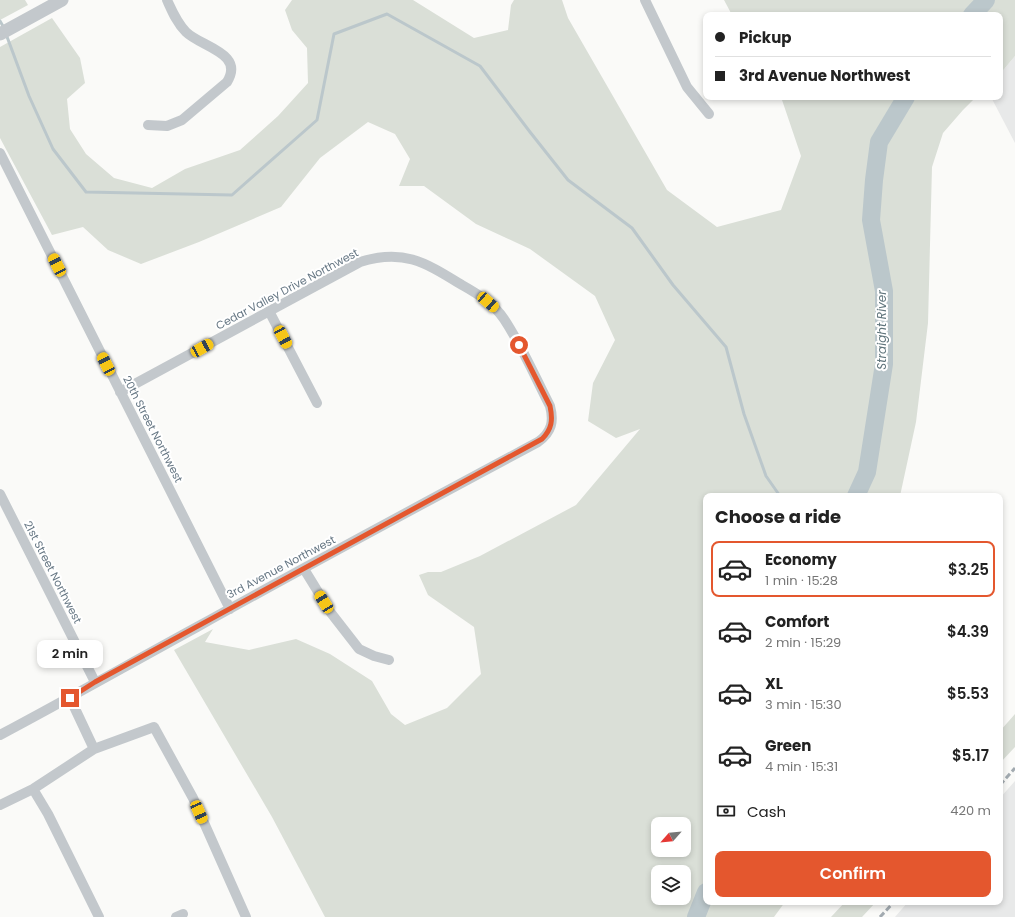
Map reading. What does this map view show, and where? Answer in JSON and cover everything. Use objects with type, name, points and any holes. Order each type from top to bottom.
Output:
[{"type":"street","points":[[0,34],[62,0]]},
{"type":"street","points":[[148,125],[167,126],[182,120],[227,82],[230,77],[230,63],[226,57],[194,39],[186,32],[179,23],[167,0]]},
{"type":"street","points":[[645,0],[687,87],[709,114]]},
{"type":"street","name":"20th Street Northwest","points":[[0,153],[230,608]]},
{"type":"street","name":"Cedar Valley Drive Northwest","points":[[120,392],[360,262],[385,256],[404,257],[418,260],[431,266],[482,297],[495,308],[504,318],[513,333],[550,406]]},
{"type":"street","points":[[269,311],[317,402]]},
{"type":"street","name":"3rd Avenue Northwest","points":[[0,735],[70,698],[95,682],[230,608],[538,442],[548,433],[551,425],[552,416],[550,406]]},
{"type":"street","name":"21st Street Northwest","points":[[0,494],[95,682]]},
{"type":"street","points":[[304,569],[331,613],[359,649],[374,656],[389,660]]},
{"type":"street","points":[[70,698],[94,749]]},
{"type":"street","points":[[0,805],[32,789],[94,749],[154,726],[192,798],[246,917]]},
{"type":"street","points":[[32,789],[48,814],[99,917]]},
{"type":"shaded area","points":[[0,0],[25,0],[28,5],[0,20]]},
{"type":"shaded area","points":[[292,0],[413,0],[474,38],[508,30],[511,5],[514,0],[562,0],[568,18],[667,190],[717,227],[781,210],[801,156],[782,100],[973,100],[943,133],[932,167],[928,323],[916,422],[901,493],[703,493],[703,905],[783,905],[774,917],[325,917],[272,817],[174,650],[213,629],[205,642],[249,650],[296,639],[330,654],[372,681],[391,714],[405,725],[447,708],[481,674],[474,627],[428,595],[419,575],[428,572],[441,572],[480,556],[576,505],[640,429],[616,438],[588,421],[593,383],[615,340],[595,296],[530,249],[476,224],[424,186],[399,186],[410,159],[395,134],[368,122],[320,158],[281,207],[199,242],[141,264],[108,250],[83,227],[52,235],[0,138],[0,47],[52,18],[80,58],[85,83],[67,99],[70,129],[86,154],[114,178],[152,188],[185,169],[240,150],[278,116],[308,83],[307,48],[292,30],[285,10]]},
{"type":"shaded area","points":[[724,0],[1015,0],[1015,56],[1003,70],[1003,12],[730,12]]},
{"type":"shaded area","points":[[1015,56],[1015,143],[993,100],[1003,100],[1003,70]]},
{"type":"shaded area","points":[[1015,714],[1015,747],[1003,760],[1003,728]]},
{"type":"shaded area","points":[[1015,781],[1015,917],[895,917],[905,905],[1003,905],[1003,795]]},
{"type":"shaded area","points":[[842,905],[873,905],[862,917],[831,917]]},
{"type":"waterway","name":"Straight River","points":[[975,12],[986,0]]},
{"type":"waterway","points":[[6,34],[29,96],[53,149],[86,192],[232,195],[317,120],[334,34],[387,14],[480,66],[568,180],[632,228],[673,285],[726,347],[744,414],[766,476],[778,493]]},
{"type":"waterway","points":[[0,21],[4,28]]},
{"type":"waterway","name":"Straight River","points":[[857,493],[867,472],[884,364],[884,291],[871,220],[874,180],[879,142],[904,100]]},
{"type":"waterway","name":"Straight River","points":[[696,917],[703,900]]},
{"type":"railway","points":[[1003,782],[1015,768]]},
{"type":"railway","points":[[880,917],[891,905]]},
{"type":"route","points":[[70,698],[95,682],[542,439],[548,433],[551,425],[552,416],[550,406],[519,345]]}]
